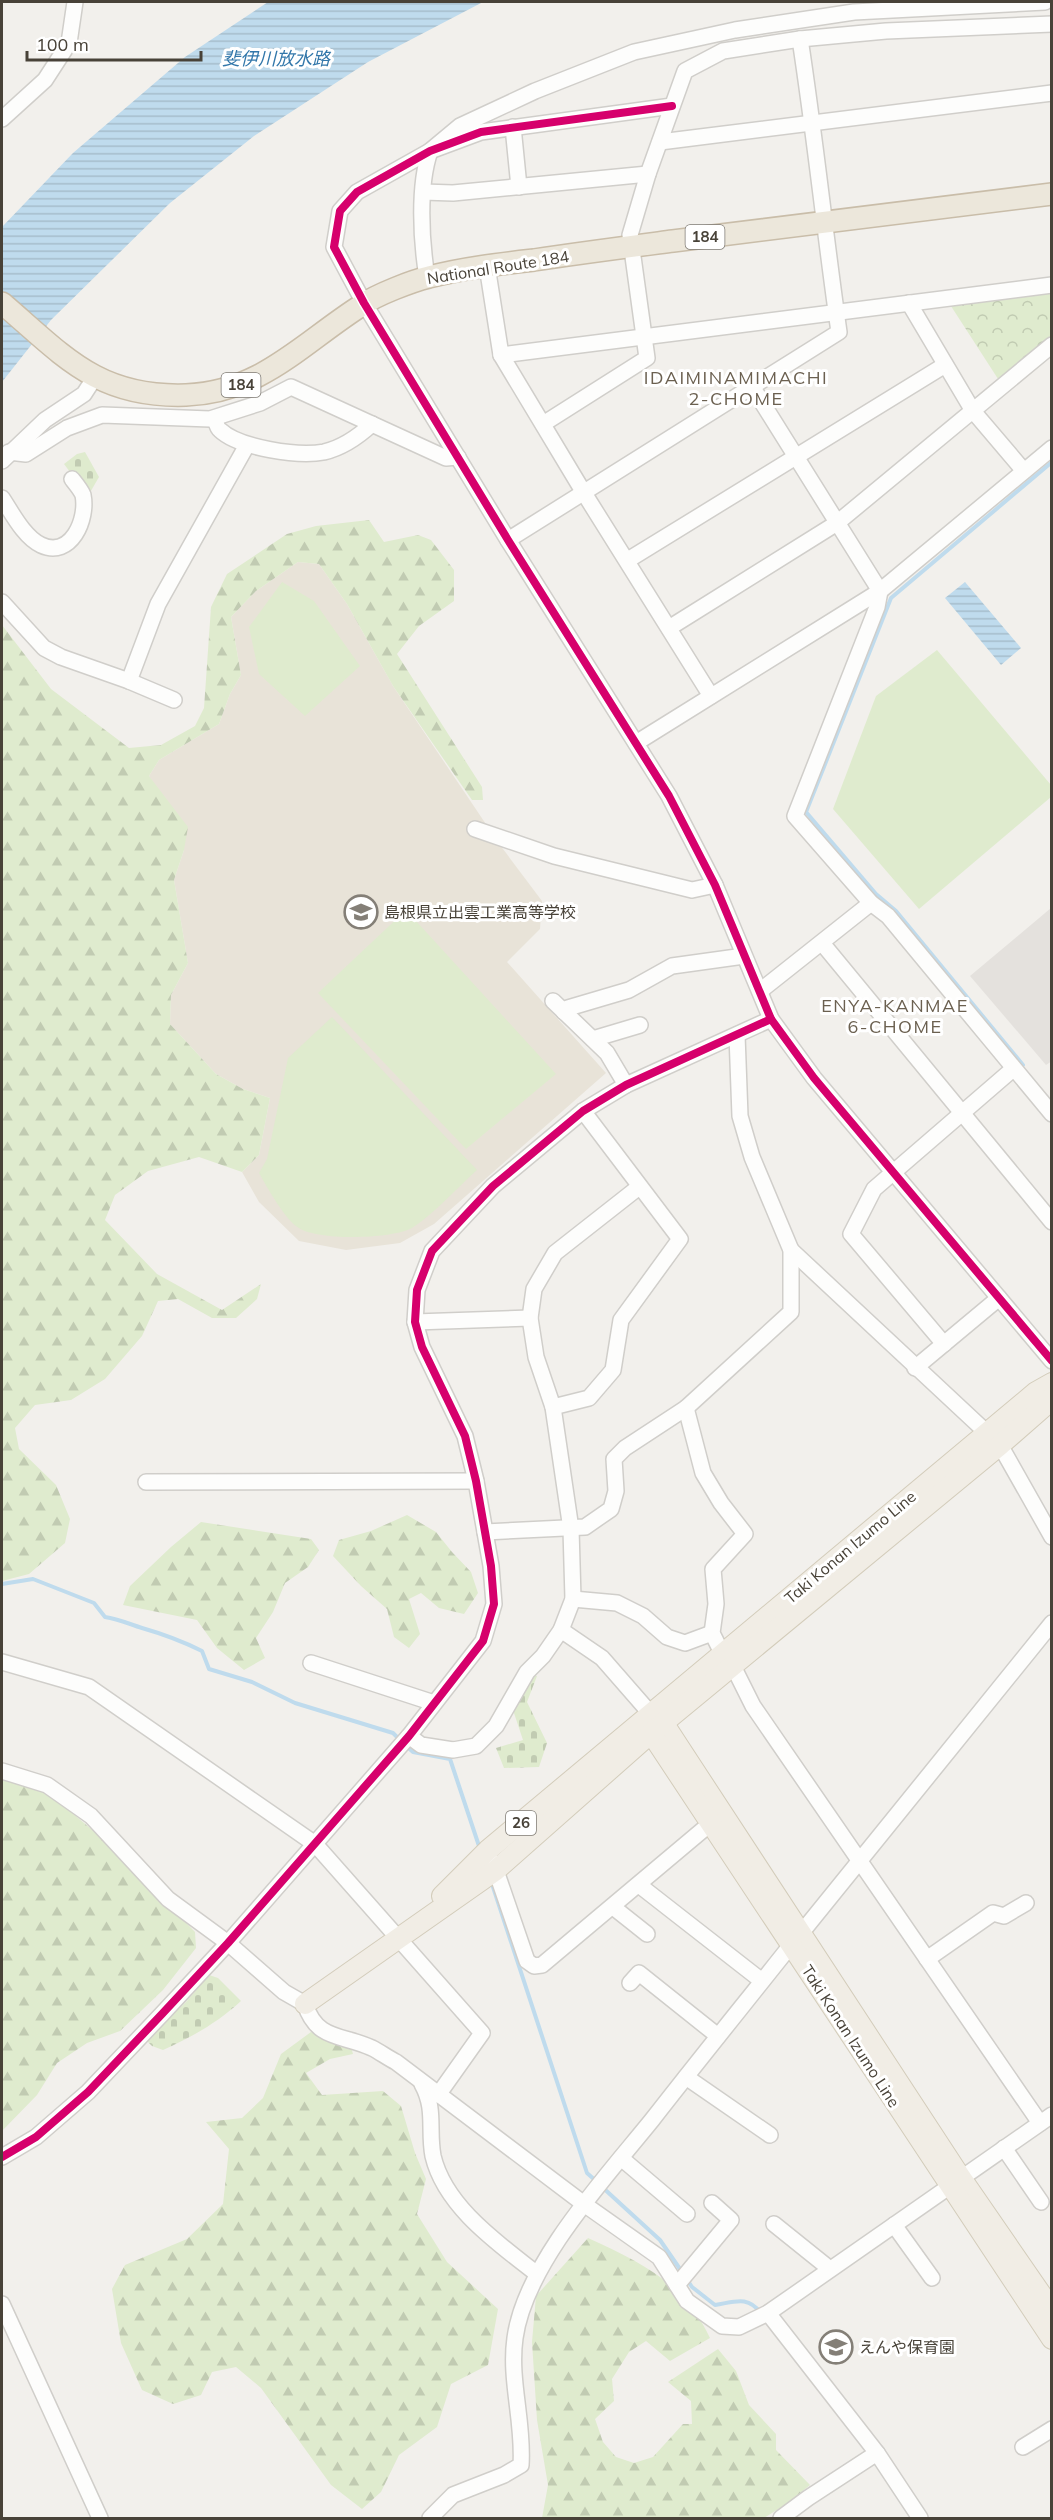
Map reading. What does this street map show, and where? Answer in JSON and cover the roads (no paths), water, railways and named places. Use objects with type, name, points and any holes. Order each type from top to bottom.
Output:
[{"type":"highway","name":"National Route 184","points":[[2,303],[88,373],[112,385],[148,393],[187,395],[239,386],[277,367],[364,303],[427,277],[487,266],[632,246],[1052,194]]},
{"type":"main road","name":"Taki Konan Izumo Line","points":[[994,1439],[1036,1392],[1052,1383]]},
{"type":"main road","name":"Taki Konan Izumo Line","points":[[655,1723],[728,1659],[994,1439],[1047,1404],[1052,1397]]},
{"type":"main road","name":"Taki Konan Izumo Line","points":[[655,1723],[711,1823],[796,1938]]},
{"type":"main road","name":"Taki Konan Izumo Line","points":[[655,1723],[955,2182],[1052,2339]]},
{"type":"main road","name":"26","points":[[396,1939],[488,1850],[655,1723]]},
{"type":"main road","name":"26","points":[[304,2004],[496,1870],[655,1723]]},
{"type":"main road","name":"Taki Konan Izumo Line","points":[[955,2182],[1052,2310]]},
{"type":"street","points":[[2,119],[45,80],[69,43],[75,2]]},
{"type":"street","points":[[427,277],[424,255],[423,192],[430,151],[460,126],[535,91],[634,52],[735,30],[854,12],[1045,2]]},
{"type":"street","points":[[543,424],[647,358],[630,235],[648,174],[686,71],[723,51],[800,39],[886,31],[1052,24]]},
{"type":"street","points":[[508,540],[839,332],[813,122],[800,39]]},
{"type":"street","points":[[660,142],[1052,93]]},
{"type":"street","points":[[672,106],[481,132],[430,151],[357,192],[340,211],[334,246],[364,303],[508,540],[669,796],[715,885],[771,1019],[814,1078],[1052,1361]]},
{"type":"street","points":[[513,127],[519,187]]},
{"type":"street","points":[[423,192],[453,193],[648,174]]},
{"type":"street","points":[[487,266],[501,355],[711,696]]},
{"type":"street","points":[[501,355],[1052,285]]},
{"type":"street","points":[[909,303],[973,411],[1024,471]]},
{"type":"street","points":[[669,628],[837,523],[1052,345]]},
{"type":"street","points":[[627,561],[945,365]]},
{"type":"street","points":[[5,456],[45,420],[84,394],[88,373]]},
{"type":"street","points":[[5,456],[26,454],[67,428],[102,415],[214,418],[260,403],[291,387],[446,458],[458,457]]},
{"type":"street","points":[[753,388],[880,591],[877,608],[795,816],[871,903],[888,916],[1052,1114]]},
{"type":"street","points":[[214,418],[219,430],[247,445],[322,453],[338,447],[372,424]]},
{"type":"street","points":[[129,681],[158,604],[247,445]]},
{"type":"street","points":[[636,743],[880,591],[1052,448]]},
{"type":"street","points":[[2,498],[27,534],[40,545],[54,548],[67,544],[77,534],[83,517],[83,493],[72,479]]},
{"type":"street","points":[[2,602],[44,648],[61,657],[174,700]]},
{"type":"street","points":[[475,829],[554,856],[692,890],[715,885]]},
{"type":"street","points":[[760,991],[871,903]]},
{"type":"street","points":[[822,943],[1052,1222]]},
{"type":"street","points":[[564,1012],[568,1008],[628,990],[672,966],[744,956]]},
{"type":"street","points":[[553,1001],[607,1053],[626,1084]]},
{"type":"street","points":[[2,2157],[36,2137],[88,2092],[228,1943],[409,1736],[483,1641],[494,1604],[491,1566],[476,1480],[465,1436],[422,1347],[416,1322],[417,1290],[432,1251],[454,1224],[493,1186],[583,1111],[626,1084],[771,1019]]},
{"type":"street","points":[[592,1039],[640,1025]]},
{"type":"street","points":[[485,1532],[585,1527],[611,1509],[616,1491],[614,1459],[625,1448],[686,1408],[791,1312],[791,1250],[752,1157],[740,1116],[737,1035]]},
{"type":"street","points":[[944,1344],[851,1234],[874,1189],[1013,1069]]},
{"type":"street","points":[[553,1407],[589,1398],[613,1370],[621,1320],[680,1239],[583,1111]]},
{"type":"street","points":[[409,1736],[421,1745],[453,1750],[476,1746],[495,1726],[526,1672],[543,1656],[561,1630],[573,1599],[571,1529],[553,1407],[536,1357],[530,1318],[534,1289],[555,1253],[639,1187]]},
{"type":"street","points":[[791,1250],[915,1368],[994,1439],[1052,1537]]},
{"type":"street","points":[[915,1368],[999,1298]]},
{"type":"street","points":[[416,1322],[530,1318]]},
{"type":"street","points":[[2,1771],[47,1785],[91,1816],[168,1899],[228,1943],[284,1992],[304,2004],[309,2018],[321,2031],[371,2048],[396,2062],[422,2084],[584,2204],[659,2256],[687,2301],[722,2326],[739,2327],[768,2313],[1046,2119],[927,1959],[753,1706],[712,1633],[716,1604],[713,1569],[745,1534],[721,1503],[703,1473],[686,1408]]},
{"type":"street","points":[[146,1482],[476,1480]]},
{"type":"street","points":[[573,1599],[617,1603],[643,1616],[666,1637],[685,1643],[712,1633]]},
{"type":"street","points":[[430,2518],[453,2495],[504,2475],[521,2465],[520,2418],[515,2387],[515,2337],[526,2296],[537,2274],[584,2204],[1052,1623]]},
{"type":"street","points":[[561,1630],[602,1658],[655,1723]]},
{"type":"street","points":[[2,1662],[89,1688],[315,1844],[396,1939],[482,2033],[438,2095]]},
{"type":"street","points":[[311,1663],[434,1703]]},
{"type":"street","points":[[488,1850],[527,1961],[534,1966],[542,1965],[711,1823]]},
{"type":"street","points":[[639,1885],[762,1982]]},
{"type":"street","points":[[927,1959],[993,1914],[1004,1916],[1026,1903]]},
{"type":"street","points":[[613,1907],[646,1934]]},
{"type":"street","points":[[630,1983],[639,1973],[718,2036]]},
{"type":"street","points":[[686,2076],[770,2135]]},
{"type":"street","points":[[422,2084],[430,2098],[433,2156],[440,2174],[464,2212],[537,2274]]},
{"type":"street","points":[[1004,2148],[1041,2202]]},
{"type":"street","points":[[621,2158],[687,2214]]},
{"type":"street","points":[[677,2285],[731,2220],[712,2203]]},
{"type":"street","points":[[774,2224],[830,2269]]},
{"type":"street","points":[[894,2225],[932,2278]]},
{"type":"street","points":[[2,2304],[100,2518]]},
{"type":"street","points":[[768,2313],[877,2453],[920,2518]]},
{"type":"street","points":[[1023,2447],[1052,2429]]},
{"type":"street","points":[[781,2518],[877,2453]]},
{"type":"water","name":"斐伊川放水路","points":[[268,2],[483,2],[368,62],[254,136],[170,203],[51,320],[2,382],[2,227],[73,153],[185,57]]},
{"type":"water","points":[[965,582],[1021,648],[1001,665],[945,598]]},
{"type":"waterway","points":[[1023,1065],[896,911],[876,894],[806,812],[891,598],[1052,462]]},
{"type":"waterway","points":[[2,1584],[33,1579],[94,1603],[105,1617],[165,1635],[202,1651],[209,1669],[252,1682],[295,1703],[393,1733],[400,1740]]},
{"type":"waterway","points":[[405,1745],[413,1752],[450,1759],[480,1849]]},
{"type":"waterway","points":[[491,1881],[587,2173],[596,2181]]},
{"type":"waterway","points":[[601,2186],[660,2240],[682,2272]]},
{"type":"waterway","points":[[686,2278],[692,2287],[715,2305],[735,2301],[746,2302],[756,2307],[761,2313]]},
{"type":"place","name":"島根県立出雲工業高等学校","points":[[361,912]]},
{"type":"place","name":"えんや保育園","points":[[836,2347]]},
{"type":"district","name":"IDAIMINAMIMACHI 2-CHOME","points":[[736,388]]},
{"type":"district","name":"ENYA-KANMAE 6-CHOME","points":[[895,1016]]}]
